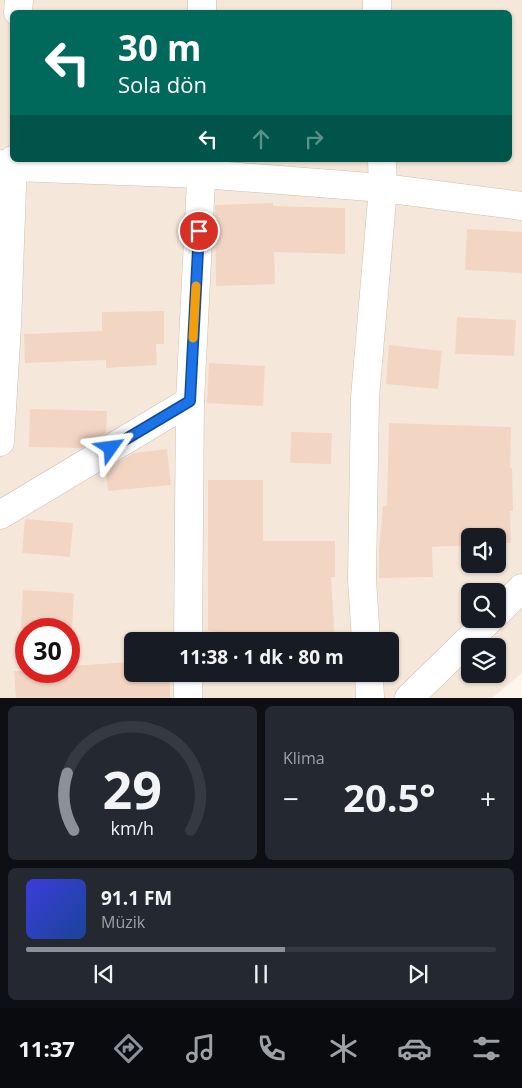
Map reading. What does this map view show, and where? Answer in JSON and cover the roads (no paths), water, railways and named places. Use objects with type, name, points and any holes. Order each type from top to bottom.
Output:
[{"type":"street","points":[[365,632],[362,578],[365,398],[383,188],[382,162]]},
{"type":"street","points":[[0,442],[7,325],[8,164],[202,167],[522,206]]},
{"type":"street","points":[[188,632],[190,401],[202,167]]},
{"type":"street","points":[[0,514],[190,401]]},
{"type":"street","points":[[506,604],[522,588]]},
{"type":"street","points":[[409,698],[481,628]]},
{"type":"street","points":[[188,682],[188,698]]},
{"type":"street","points":[[369,682],[370,698]]}]
